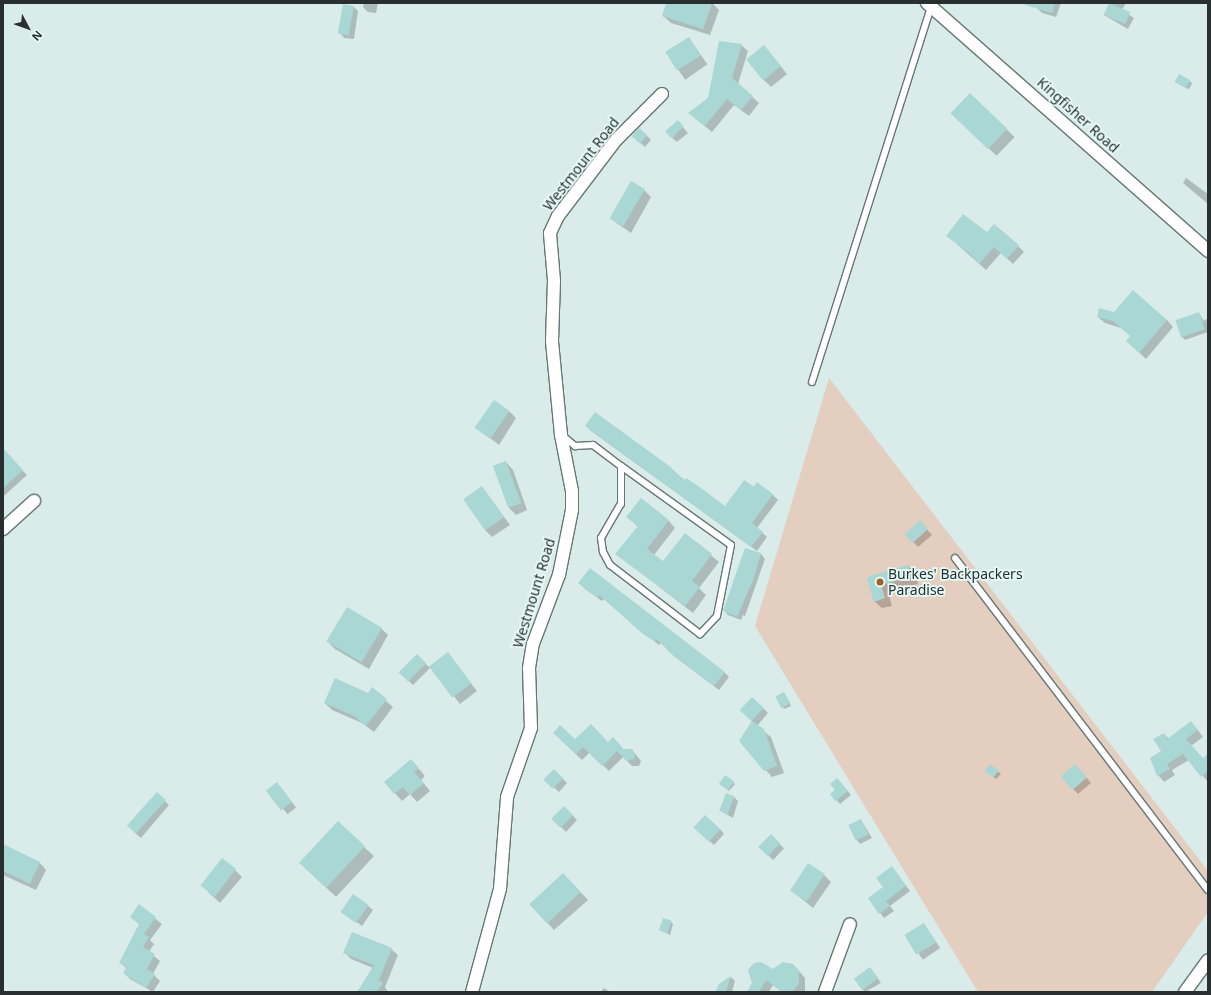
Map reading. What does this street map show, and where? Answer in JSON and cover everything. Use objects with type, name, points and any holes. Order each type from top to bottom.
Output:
[{"type":"street","name":"Kingfisher Road","points":[[929,5],[1208,251]]},
{"type":"street","name":"Westmount Road","points":[[472,992],[500,889],[507,797],[531,728],[529,668],[532,644],[559,575],[569,528],[572,491],[561,435],[552,341],[554,280],[550,233],[558,216],[616,140],[662,94]]},
{"type":"street","points":[[3,529],[34,501]]},
{"type":"street","points":[[825,992],[850,924]]},
{"type":"street","points":[[1185,992],[1208,960]]},
{"type":"lane","points":[[812,382],[929,5]]},
{"type":"lane","points":[[561,435],[575,446],[593,445],[731,545],[717,616],[700,634],[610,565],[603,552],[601,538],[621,504],[621,466]]},
{"type":"lane","points":[[955,558],[1050,680],[1129,788],[1208,890]]},
{"type":"shaded area","points":[[829,378],[1208,871],[1208,912],[1152,992],[978,992],[755,626]]},
{"type":"building","points":[[666,3],[712,3],[703,29],[662,16]]},
{"type":"building","points":[[1025,3],[1055,3],[1052,13],[1025,5]]},
{"type":"building","points":[[1109,3],[1130,12],[1125,24],[1104,15]]},
{"type":"building","points":[[343,4],[354,6],[349,35],[338,34]]},
{"type":"building","points":[[689,37],[701,56],[677,70],[665,52]]},
{"type":"building","points":[[719,41],[742,44],[732,78],[753,96],[741,110],[727,99],[705,126],[688,113],[708,98]]},
{"type":"building","points":[[764,45],[781,66],[763,80],[746,59]]},
{"type":"building","points":[[1179,74],[1190,80],[1186,88],[1175,82]]},
{"type":"building","points":[[970,93],[1007,129],[988,149],[951,113]]},
{"type":"building","points":[[678,120],[684,127],[671,138],[665,131]]},
{"type":"building","points":[[639,128],[647,135],[640,144],[632,136]]},
{"type":"building","points":[[631,181],[645,189],[623,226],[610,218]]},
{"type":"building","points":[[963,214],[987,232],[994,224],[1019,245],[1007,259],[994,247],[979,264],[969,253],[946,236]]},
{"type":"building","points":[[1133,290],[1167,320],[1139,353],[1126,341],[1130,336],[1113,321],[1097,317],[1099,308],[1114,312]]},
{"type":"building","points":[[1199,312],[1205,329],[1181,337],[1175,320]]},
{"type":"building","points":[[494,400],[510,411],[490,439],[474,428]]},
{"type":"building","points":[[595,412],[672,468],[671,469],[685,480],[686,478],[697,485],[725,506],[744,480],[754,487],[757,482],[773,494],[752,523],[763,532],[751,547],[585,426]]},
{"type":"building","points":[[3,448],[23,470],[3,488]]},
{"type":"building","points":[[506,461],[521,503],[508,508],[493,466]]},
{"type":"building","points":[[482,486],[504,517],[485,530],[463,499]]},
{"type":"building","points":[[641,498],[669,520],[647,549],[663,561],[685,533],[712,554],[692,581],[700,587],[685,606],[615,554],[638,526],[626,517]]},
{"type":"building","points":[[920,520],[928,529],[912,543],[904,534]]},
{"type":"building","points":[[745,548],[761,553],[754,578],[737,617],[723,611]]},
{"type":"building","name":"Burkes' Backpackers Paradise","points":[[908,565],[911,577],[881,585],[885,598],[874,602],[867,579],[870,576]]},
{"type":"building","points":[[590,568],[725,672],[714,686],[668,651],[669,650],[656,639],[654,641],[643,634],[599,595],[597,597],[578,583]]},
{"type":"building","points":[[347,607],[382,628],[362,662],[326,641]]},
{"type":"building","points":[[448,652],[471,683],[452,698],[429,666]]},
{"type":"building","points":[[417,654],[426,663],[408,682],[399,672]]},
{"type":"building","points":[[335,678],[368,693],[372,687],[387,699],[366,726],[354,716],[324,703]]},
{"type":"building","points":[[784,692],[790,703],[782,708],[775,697]]},
{"type":"building","points":[[752,697],[764,708],[751,721],[740,710]]},
{"type":"building","points":[[752,721],[764,729],[777,766],[764,771],[739,741]]},
{"type":"building","points":[[1191,721],[1198,730],[1186,739],[1203,758],[1208,754],[1208,771],[1201,777],[1183,754],[1167,764],[1170,769],[1157,776],[1150,758],[1161,751],[1153,739],[1164,733],[1167,739]]},
{"type":"building","points":[[591,724],[608,742],[613,737],[622,747],[620,749],[632,749],[635,755],[634,759],[627,761],[617,751],[602,766],[583,747],[576,754],[553,733],[560,725],[575,739]]},
{"type":"building","points":[[411,759],[419,768],[414,772],[424,783],[410,795],[403,787],[394,794],[384,782]]},
{"type":"building","points":[[990,764],[999,771],[993,778],[984,771]]},
{"type":"building","points":[[1075,764],[1087,778],[1072,790],[1061,776]]},
{"type":"building","points":[[554,769],[563,778],[553,789],[543,780]]},
{"type":"building","points":[[725,775],[734,781],[728,790],[719,784]]},
{"type":"building","points":[[837,778],[848,791],[835,801],[830,794],[835,790],[830,784]]},
{"type":"building","points":[[277,782],[292,802],[281,810],[266,790]]},
{"type":"building","points":[[157,792],[166,800],[136,833],[127,825]]},
{"type":"building","points":[[726,793],[734,796],[728,814],[719,811]]},
{"type":"building","points":[[564,806],[573,815],[560,828],[551,819]]},
{"type":"building","points":[[705,815],[720,829],[709,842],[693,827]]},
{"type":"building","points":[[861,819],[868,834],[855,840],[848,825]]},
{"type":"building","points":[[338,821],[365,846],[326,888],[299,863]]},
{"type":"building","points":[[771,834],[780,843],[767,856],[758,847]]},
{"type":"building","points":[[3,844],[40,862],[30,884],[3,871]]},
{"type":"building","points":[[222,858],[236,869],[215,897],[200,886]]},
{"type":"building","points":[[808,863],[825,874],[807,902],[790,891]]},
{"type":"building","points":[[892,866],[906,886],[886,901],[890,906],[879,914],[868,898],[883,887],[876,878]]},
{"type":"building","points":[[563,873],[581,892],[547,923],[529,904]]},
{"type":"building","points":[[353,894],[369,905],[356,923],[340,912]]},
{"type":"building","points":[[139,904],[156,917],[144,934],[149,937],[143,947],[155,954],[147,969],[155,974],[146,988],[123,973],[127,967],[119,963],[139,924],[130,917]]},
{"type":"building","points":[[663,918],[672,921],[668,933],[659,930]]},
{"type":"building","points":[[924,923],[936,943],[916,955],[904,935]]},
{"type":"building","points":[[352,932],[392,948],[379,980],[383,983],[377,992],[357,992],[374,965],[343,953]]},
{"type":"building","points":[[761,962],[773,969],[783,962],[793,964],[799,970],[799,984],[793,991],[782,992],[766,980],[759,992],[747,992],[752,983],[748,970],[754,963]]},
{"type":"building","points":[[870,967],[878,978],[862,990],[854,979]]},
{"type":"building","points":[[731,976],[726,992],[715,992],[719,984]]},
{"type":"place","name":"Burkes' Backpackers Paradise","points":[[880,582]]}]
